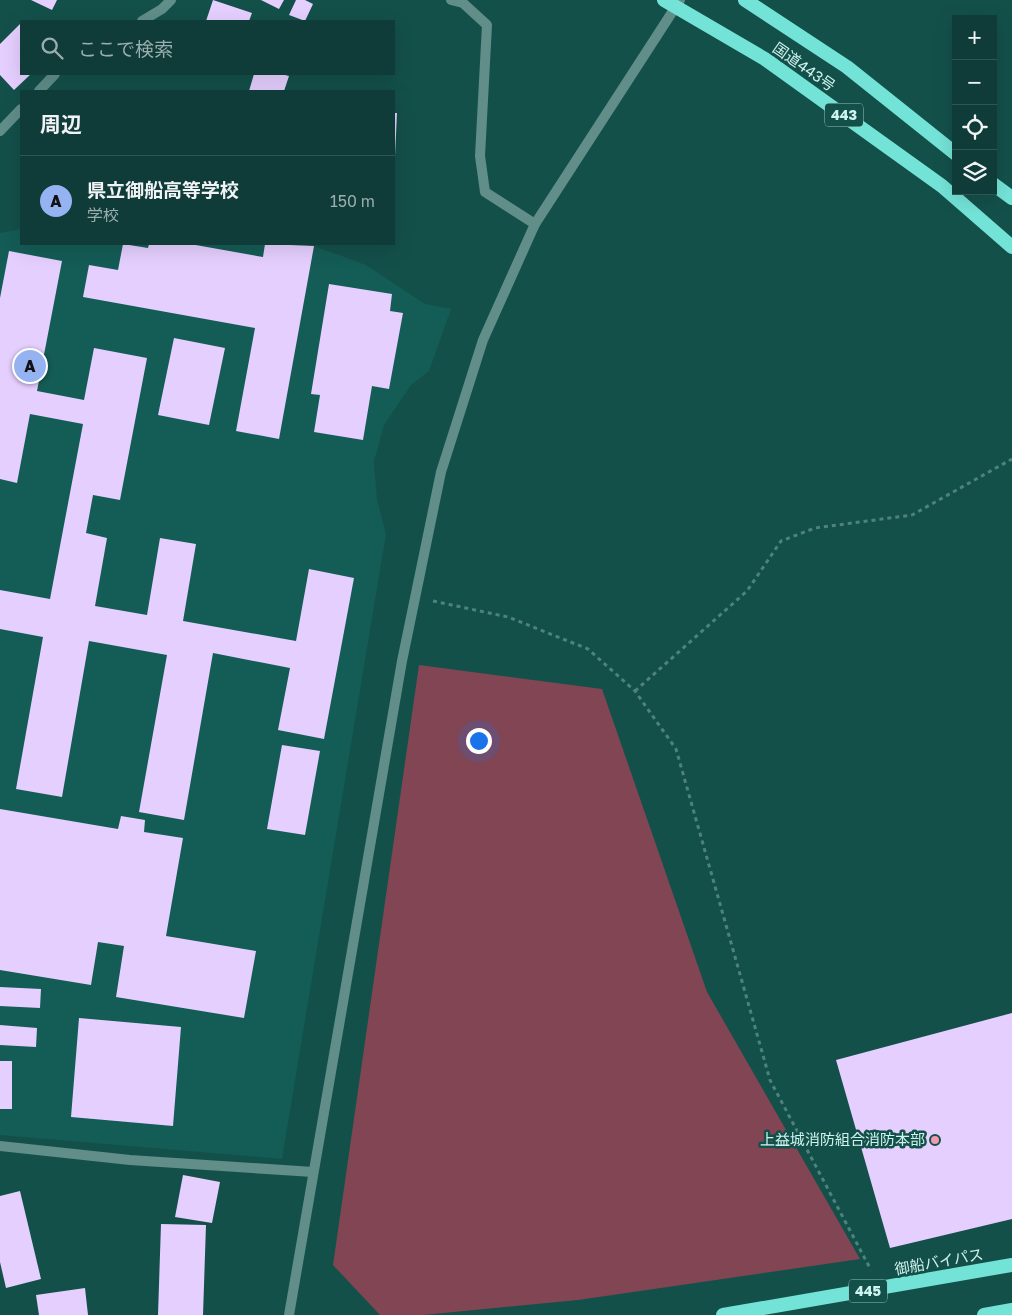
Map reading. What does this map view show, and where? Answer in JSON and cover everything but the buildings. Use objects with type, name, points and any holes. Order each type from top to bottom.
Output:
[{"type":"highway","name":"国道443号","points":[[745,0],[847,67],[952,151]]},
{"type":"highway","name":"国道443号","points":[[673,2],[765,59],[942,186],[1012,247]]},
{"type":"highway","points":[[997,187],[1012,198]]},
{"type":"highway","name":"御船バイパス","points":[[723,1315],[1012,1265]]},
{"type":"highway","points":[[984,1315],[1012,1310]]},
{"type":"street","points":[[144,20],[162,9],[171,0]]},
{"type":"street","points":[[451,0],[463,3],[487,25],[480,156],[485,192],[535,224]]},
{"type":"street","points":[[289,1315],[402,661],[441,472],[480,349],[535,224],[673,2]]},
{"type":"street","points":[[40,90],[55,75]]},
{"type":"street","points":[[0,131],[20,110]]},
{"type":"street","points":[[0,1146],[130,1160],[313,1172]]},
{"type":"path","points":[[635,691],[747,591],[781,541],[815,528],[912,515],[1012,459]]},
{"type":"path","points":[[415,598],[508,617],[588,649],[635,691],[676,749],[770,1080],[866,1258],[878,1289]]},
{"type":"shaded area","points":[[20,229],[20,245],[305,245],[317,247],[366,265],[425,304],[451,309],[429,371],[411,385],[384,425],[374,461],[377,500],[386,534],[282,1159],[0,1135],[0,233]]},
{"type":"shaded area","points":[[419,665],[602,689],[707,992],[860,1259],[578,1300],[423,1315],[380,1315],[333,1265]]},
{"type":"place","name":"県立御船高等学校","points":[[30,366]]},
{"type":"place","name":"上益城消防組合消防本部","points":[[935,1140]]}]
